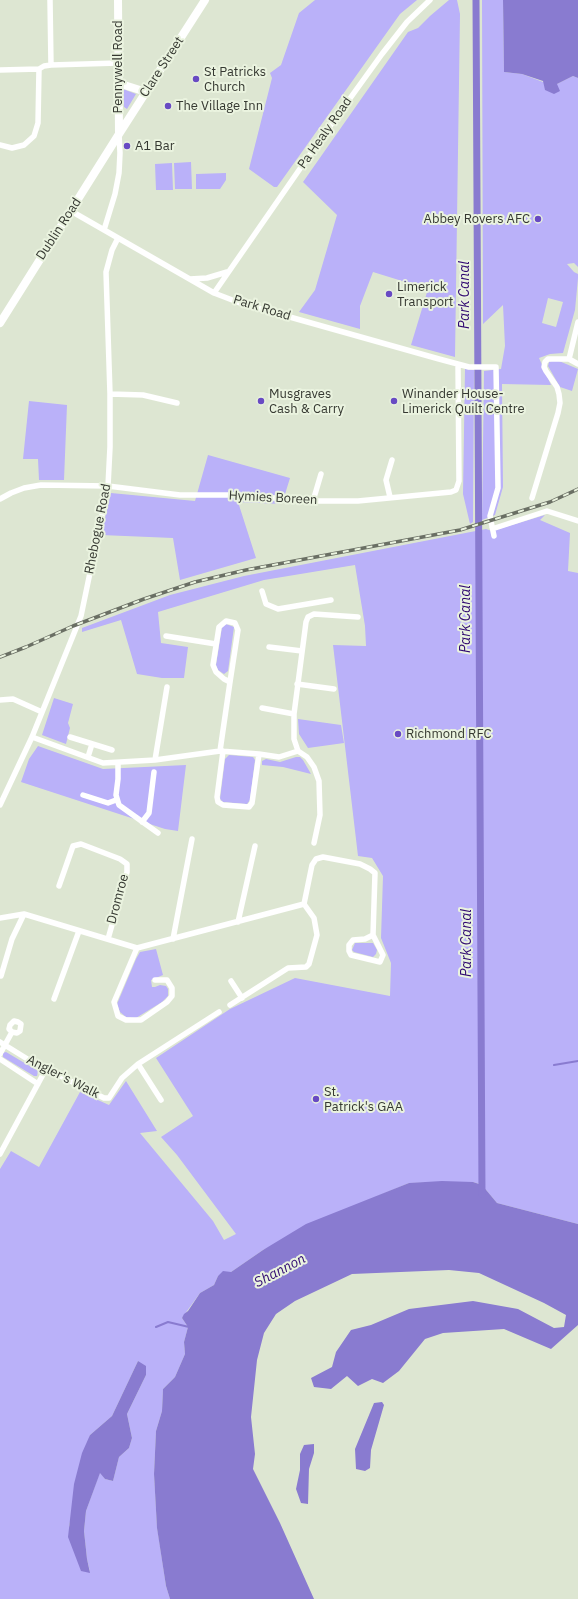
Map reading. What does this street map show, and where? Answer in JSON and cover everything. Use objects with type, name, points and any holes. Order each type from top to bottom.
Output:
[{"type":"main road","name":"Pennywell Road","points":[[118,0],[119,134]]},
{"type":"main road","name":"Clare Street","points":[[119,134],[205,0]]},
{"type":"main road","points":[[118,83],[146,92]]},
{"type":"main road","name":"Dublin Road","points":[[0,324],[119,134]]},
{"type":"street","points":[[50,0],[51,65]]},
{"type":"street","name":"Pa Healy Road","points":[[214,293],[227,272],[378,59],[404,25],[430,0]]},
{"type":"street","points":[[0,70],[39,69],[44,66],[51,65],[118,63]]},
{"type":"street","points":[[0,145],[12,148],[24,145],[34,136],[38,123],[39,69]]},
{"type":"street","points":[[104,230],[115,194],[119,173],[119,134]]},
{"type":"street","name":"Park Road","points":[[71,211],[214,293],[240,302],[469,367],[496,367],[498,488],[490,516],[492,527]]},
{"type":"street","name":"Rhebogue Road","points":[[0,805],[32,737],[81,616],[108,486],[110,394],[106,272],[112,250],[118,238]]},
{"type":"street","points":[[189,279],[207,278],[227,272]]},
{"type":"street","points":[[569,359],[578,322]]},
{"type":"street","points":[[532,498],[560,403],[557,387],[544,367],[545,362],[548,359],[569,359],[578,364]]},
{"type":"street","name":"Hymies Boreen","points":[[0,499],[24,488],[41,485],[108,486],[180,495],[236,496],[312,501],[358,501],[451,492],[456,490],[458,481],[458,364]]},
{"type":"street","points":[[110,394],[143,395],[177,403]]},
{"type":"street","points":[[390,497],[386,480],[392,460]]},
{"type":"street","points":[[312,501],[321,474]]},
{"type":"street","points":[[494,536],[492,527],[496,528],[547,511],[578,521]]},
{"type":"street","points":[[262,591],[266,604],[278,609],[331,600]]},
{"type":"street","points":[[312,603],[314,614]]},
{"type":"street","points":[[314,843],[320,815],[319,781],[314,767],[307,757],[298,751],[294,739],[294,714],[306,622],[308,617],[314,614],[358,616]]},
{"type":"street","points":[[230,682],[220,675],[213,665],[219,627],[226,621],[235,623],[238,630],[230,682],[217,797],[218,802],[223,805],[249,807],[252,803],[259,754]]},
{"type":"street","points":[[166,636],[216,644]]},
{"type":"street","points":[[269,647],[302,651]]},
{"type":"street","points":[[298,684],[334,689]]},
{"type":"street","points":[[156,760],[167,686]]},
{"type":"street","points":[[0,700],[13,699],[42,712]]},
{"type":"street","points":[[262,708],[294,714]]},
{"type":"street","points":[[32,737],[102,763],[156,760],[222,751],[279,757],[298,751]]},
{"type":"street","points":[[70,737],[112,750]]},
{"type":"street","points":[[88,758],[92,744]]},
{"type":"street","points":[[118,763],[116,800],[119,805],[158,833]]},
{"type":"street","points":[[142,822],[149,813],[154,772]]},
{"type":"street","points":[[83,795],[108,802],[116,800]]},
{"type":"street","points":[[173,939],[192,839]]},
{"type":"street","name":"Dromroe","points":[[59,886],[73,846],[81,844],[120,859],[126,864],[127,872],[108,939]]},
{"type":"street","points":[[238,922],[255,846]]},
{"type":"street","points":[[230,1005],[288,968],[306,967],[309,964],[317,935],[314,918],[304,904],[312,865],[316,859],[323,857],[360,864],[370,868],[375,874],[374,936],[383,955],[380,962],[351,955],[349,945],[353,940],[365,939],[374,936]]},
{"type":"street","points":[[155,980],[167,980],[172,988],[172,996],[167,1002],[141,1020],[126,1020],[118,1016],[114,1002],[137,948],[304,904]]},
{"type":"street","points":[[1,976],[12,939],[24,914]]},
{"type":"street","name":"Dromroe","points":[[0,918],[24,914],[137,948]]},
{"type":"street","points":[[54,999],[79,931]]},
{"type":"street","points":[[231,981],[242,998]]},
{"type":"street","name":"Angler's Walk","points":[[2,1043],[46,1069],[104,1098],[109,1098],[122,1078],[138,1064],[218,1012]]},
{"type":"street","points":[[0,1054],[2,1043],[12,1032]]},
{"type":"street","points":[[0,1059],[38,1084]]},
{"type":"street","points":[[138,1064],[161,1100]]},
{"type":"street","points":[[0,1154],[2,1145],[46,1069]]},
{"type":"shaded area","points":[[315,0],[417,0],[400,14],[277,187],[274,187],[249,169],[272,78],[270,73],[281,65],[299,13]]},
{"type":"shaded area","points":[[449,0],[457,0],[460,14],[455,357],[411,345],[428,289],[373,272],[360,306],[360,329],[299,312],[315,290],[337,215],[303,182],[408,32],[418,28]]},
{"type":"shaded area","points":[[482,0],[503,0],[504,72],[522,74],[543,82],[557,84],[573,76],[578,78],[578,267],[574,263],[567,264],[574,272],[578,274],[578,278],[575,310],[563,353],[550,354],[539,358],[551,385],[502,384],[503,487],[495,515],[482,520],[484,371],[501,369],[505,346],[503,305],[483,324]],"holes":[[[548,298],[563,302],[556,327],[542,323]]]},
{"type":"shaded area","points":[[123,89],[136,94],[127,109],[124,107]]},
{"type":"shaded area","points":[[191,162],[192,189],[175,189],[174,163]]},
{"type":"shaded area","points":[[172,163],[173,190],[156,190],[155,164]]},
{"type":"shaded area","points":[[226,173],[226,180],[220,189],[196,189],[196,174]]},
{"type":"shaded area","points":[[559,361],[578,369],[572,391],[560,387],[548,366],[549,362]]},
{"type":"shaded area","points":[[465,369],[474,370],[473,522],[470,524],[463,494]]},
{"type":"shaded area","points":[[29,401],[67,405],[64,480],[39,480],[38,459],[23,459]]},
{"type":"shaded area","points":[[208,455],[290,478],[282,504],[238,502],[256,558],[180,580],[173,538],[101,535],[111,493],[195,501]]},
{"type":"shaded area","points":[[545,515],[540,520],[570,533],[568,571],[578,573],[578,1224],[497,1203],[482,1185],[473,1182],[409,1183],[373,1198],[263,1250],[231,1272],[218,1276],[214,1285],[200,1293],[182,1318],[188,1327],[184,1342],[185,1354],[175,1377],[163,1389],[162,1411],[156,1431],[154,1474],[157,1527],[166,1586],[170,1599],[0,1599],[0,1169],[11,1151],[39,1167],[80,1092],[109,1105],[126,1081],[157,1131],[140,1133],[213,1221],[224,1240],[236,1234],[177,1155],[161,1137],[193,1116],[156,1058],[230,1009],[295,978],[390,996],[391,963],[381,938],[383,876],[372,858],[358,856],[333,645],[366,646],[365,626],[355,565],[264,580],[158,612],[161,643],[188,647],[184,678],[162,678],[137,674],[121,620],[82,632],[82,628],[170,595],[244,576],[486,529],[492,531]],"holes":[[[138,1361],[146,1375],[127,1414],[132,1438],[129,1448],[119,1457],[113,1481],[105,1479],[100,1472],[86,1511],[84,1531],[90,1572],[69,1526],[90,1435],[112,1416]]]},
{"type":"shaded area","points":[[226,624],[234,627],[228,671],[224,674],[218,670],[216,665],[222,627]]},
{"type":"shaded area","points":[[54,698],[73,704],[68,723],[70,728],[66,744],[42,735]]},
{"type":"shaded area","points":[[298,719],[341,725],[344,743],[308,748],[299,734]]},
{"type":"shaded area","points":[[38,746],[103,769],[186,765],[178,831],[165,829],[21,782],[29,759]]},
{"type":"shaded area","points":[[229,755],[253,757],[255,760],[250,800],[247,804],[223,802],[220,799],[225,759]]},
{"type":"shaded area","points":[[300,757],[303,760],[311,774],[283,767],[262,765],[262,761],[266,759],[280,762]]},
{"type":"shaded area","points":[[355,943],[373,943],[377,950],[376,954],[373,957],[354,952],[352,950]]},
{"type":"shaded area","points":[[156,949],[163,975],[151,980],[152,987],[160,985],[166,986],[168,989],[168,996],[162,1002],[136,1018],[126,1017],[120,1012],[117,1004],[136,959],[140,952]]},
{"type":"shaded area","points":[[6,1052],[38,1071],[37,1076],[34,1076],[3,1057],[3,1053]]},
{"type":"water","points":[[503,0],[578,0],[578,78],[573,76],[557,84],[560,91],[554,94],[545,90],[543,81],[522,74],[504,72]]},
{"type":"water","name":"Shannon","points":[[442,1181],[473,1182],[482,1185],[497,1203],[578,1224],[578,1325],[551,1349],[504,1329],[443,1333],[425,1339],[399,1371],[383,1383],[372,1379],[358,1386],[347,1376],[331,1389],[314,1387],[311,1378],[332,1367],[336,1352],[351,1330],[371,1325],[409,1309],[473,1301],[518,1309],[554,1328],[564,1327],[566,1315],[544,1303],[479,1273],[449,1270],[352,1274],[295,1301],[276,1314],[264,1333],[257,1360],[251,1417],[255,1454],[253,1469],[280,1523],[314,1599],[170,1599],[166,1586],[157,1528],[154,1474],[156,1431],[162,1411],[163,1389],[175,1377],[185,1354],[184,1342],[188,1327],[182,1318],[184,1314],[188,1311],[200,1293],[214,1285],[218,1276],[223,1271],[231,1272],[263,1250],[306,1224],[409,1183]]},
{"type":"water","points":[[138,1361],[146,1366],[146,1375],[127,1414],[132,1438],[129,1448],[119,1457],[113,1481],[105,1479],[100,1473],[86,1511],[84,1531],[90,1573],[81,1571],[68,1537],[74,1484],[82,1453],[90,1435],[112,1416]]},
{"type":"water","points":[[382,1402],[384,1405],[371,1450],[370,1468],[365,1471],[356,1469],[355,1449],[374,1403]]},
{"type":"water","points":[[314,1444],[314,1453],[309,1469],[308,1504],[301,1503],[296,1489],[300,1470],[300,1454],[304,1445]]},
{"type":"waterway","name":"Park Canal","points":[[476,0],[482,1194]]},
{"type":"waterway","points":[[554,1065],[578,1061]]},
{"type":"waterway","points":[[156,1327],[168,1322],[189,1327]]},
{"type":"railway","points":[[0,657],[73,626],[144,599],[195,582],[246,570],[460,530],[550,502],[578,489]]},
{"type":"place","name":"St Patricks Church","points":[[196,79]]},
{"type":"place","name":"The Village Inn","points":[[168,106]]},
{"type":"place","name":"A1 Bar","points":[[127,146]]},
{"type":"place","name":"Abbey Rovers AFC","points":[[538,219]]},
{"type":"place","name":"Limerick Transport","points":[[389,294]]},
{"type":"place","name":"Musgraves Cash & Carry","points":[[261,401]]},
{"type":"place","name":"Winander House- Limerick Quilt Centre","points":[[394,401]]},
{"type":"place","name":"Richmond RFC","points":[[398,734]]},
{"type":"place","name":"St. Patrick's GAA","points":[[316,1099]]}]
